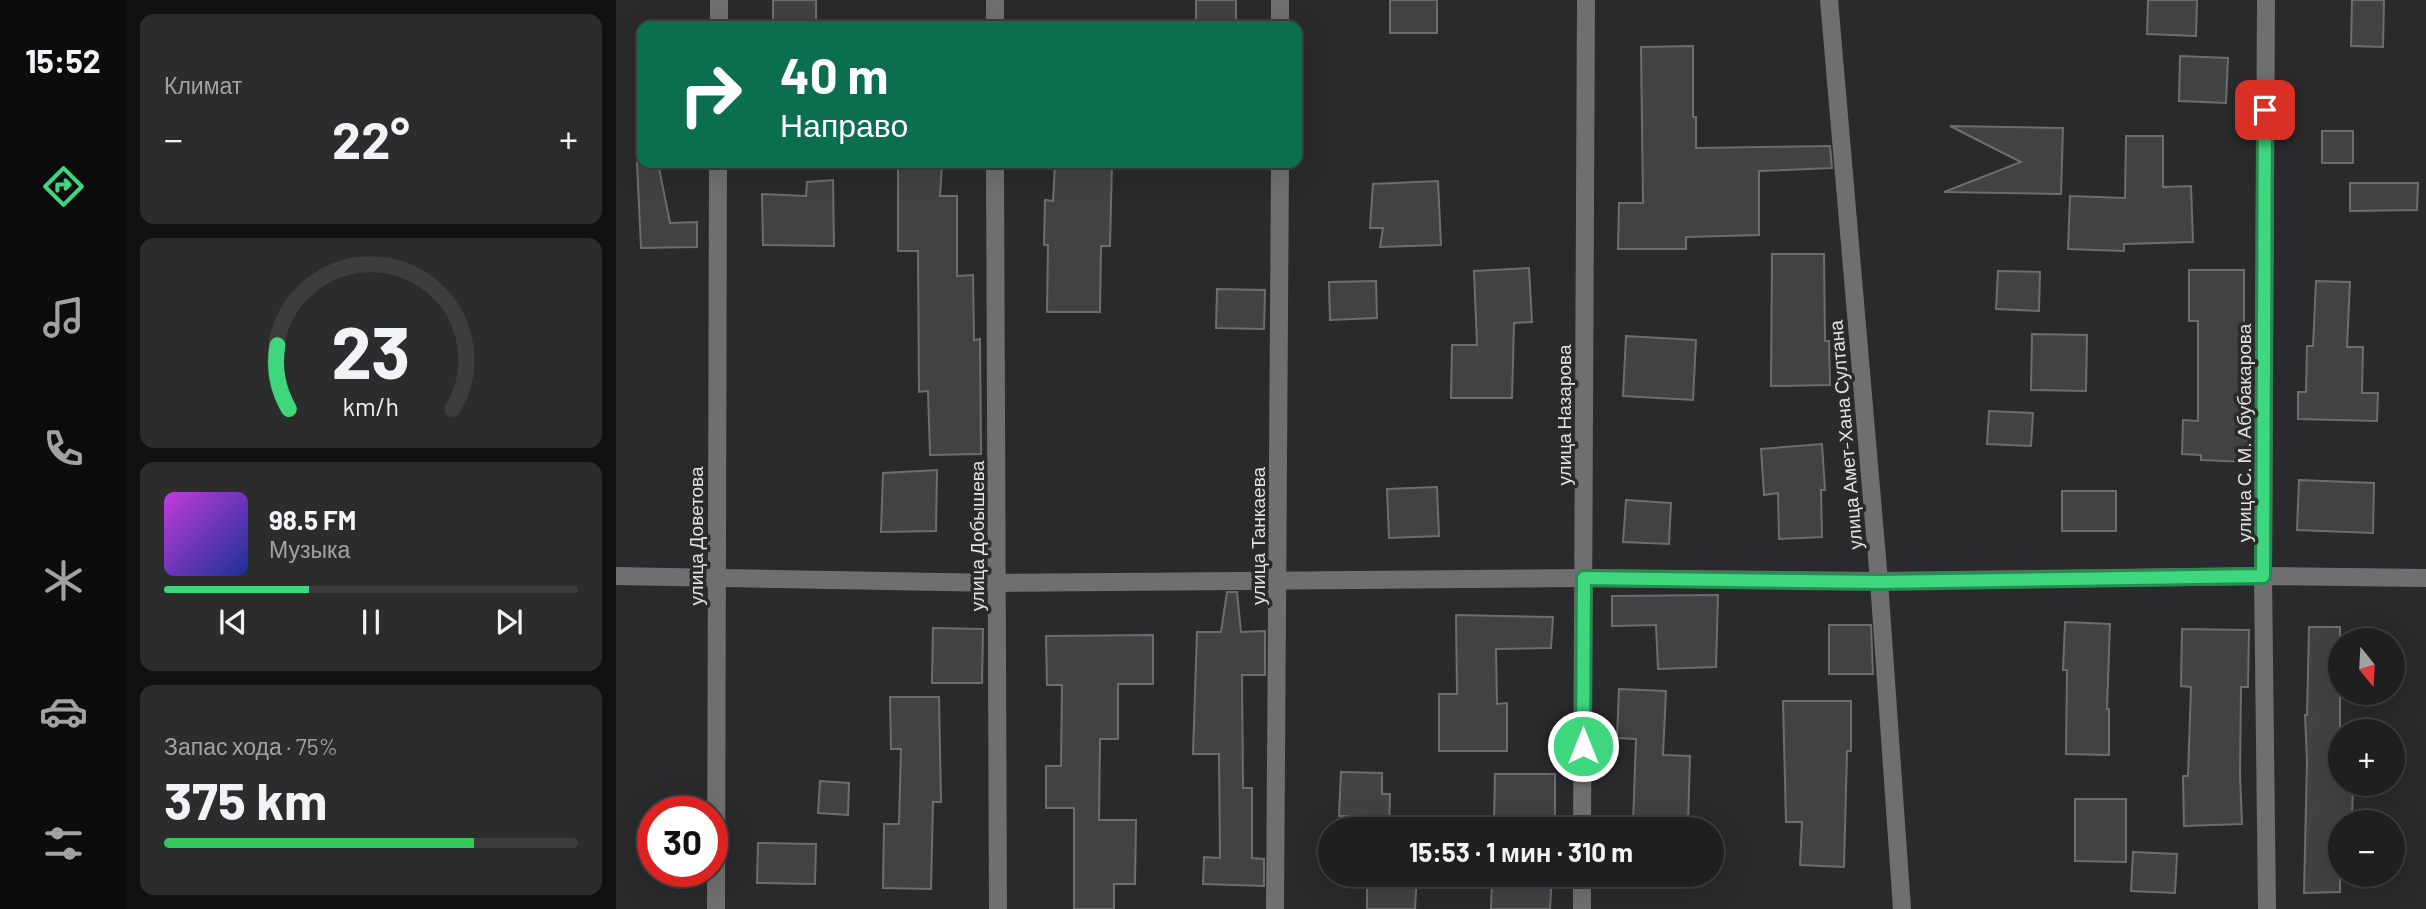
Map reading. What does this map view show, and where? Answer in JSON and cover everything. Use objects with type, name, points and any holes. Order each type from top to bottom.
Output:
[{"type":"street","points":[[719,0],[719,21]]},
{"type":"street","points":[[995,0],[995,21]]},
{"type":"street","points":[[1280,0],[1280,21]]},
{"type":"street","name":"улица Назарова","points":[[1582,817],[1586,0]]},
{"type":"street","name":"улица Амет-Хана Султана","points":[[1829,0],[1879,582],[1902,909]]},
{"type":"street","name":"улица С. М. Абубакарова","points":[[2266,0],[2263,576],[2267,909]]},
{"type":"street","name":"улица Доветова","points":[[716,909],[718,168]]},
{"type":"street","name":"улица Добышева","points":[[995,168],[998,909]]},
{"type":"street","name":"улица Танкаева","points":[[1275,909],[1280,168]]},
{"type":"street","points":[[616,576],[997,583],[1584,578],[1879,582],[2263,576],[2426,578]]},
{"type":"street","points":[[1582,887],[1582,909]]},
{"type":"building","points":[[773,0],[816,0],[816,21],[773,21]]},
{"type":"building","points":[[1196,0],[1236,0],[1236,21],[1196,21]]},
{"type":"building","points":[[1390,0],[1437,0],[1437,33],[1390,33]]},
{"type":"building","points":[[2148,0],[2197,0],[2196,36],[2147,34]]},
{"type":"building","points":[[2352,0],[2384,0],[2383,47],[2351,46]]},
{"type":"building","points":[[1693,46],[1696,148],[1830,146],[1832,168],[1759,171],[1759,235],[1686,237],[1686,249],[1618,249],[1619,203],[1643,203],[1641,47]]},
{"type":"building","points":[[2180,56],[2228,58],[2226,103],[2179,101]]},
{"type":"building","points":[[1950,126],[2063,128],[2061,194],[1944,192],[2021,162]]},
{"type":"building","points":[[2322,131],[2353,131],[2353,163],[2322,163]]},
{"type":"building","points":[[2126,136],[2163,136],[2163,187],[2191,186],[2193,242],[2124,244],[2124,251],[2068,249],[2070,196],[2125,198]]},
{"type":"building","points":[[637,168],[659,168],[670,223],[697,222],[697,247],[641,248]]},
{"type":"building","points":[[898,168],[942,168],[940,196],[957,196],[957,276],[973,275],[974,340],[980,339],[981,454],[930,455],[928,391],[919,392],[918,251],[898,251]]},
{"type":"building","points":[[1055,168],[1112,168],[1110,246],[1101,246],[1100,312],[1047,312],[1048,245],[1044,245],[1045,200],[1053,201]]},
{"type":"building","points":[[833,180],[834,246],[763,245],[762,194],[806,196],[807,182]]},
{"type":"building","points":[[1438,181],[1441,245],[1380,247],[1383,228],[1370,228],[1373,184]]},
{"type":"building","points":[[2350,183],[2418,183],[2417,210],[2350,211]]},
{"type":"building","points":[[1772,254],[1824,254],[1825,341],[1829,341],[1830,385],[1771,386]]},
{"type":"building","points":[[1529,268],[1532,322],[1514,323],[1512,398],[1451,398],[1452,345],[1477,345],[1474,271]]},
{"type":"building","points":[[2189,270],[2244,270],[2244,337],[2250,337],[2246,462],[2201,460],[2201,455],[2182,454],[2183,420],[2198,421],[2198,321],[2189,321]]},
{"type":"building","points":[[1998,271],[2040,272],[2039,311],[1996,309]]},
{"type":"building","points":[[1376,281],[1377,318],[1330,320],[1329,282]]},
{"type":"building","points":[[2316,281],[2350,282],[2347,347],[2363,347],[2362,393],[2378,393],[2377,421],[2298,419],[2298,392],[2306,392],[2307,346],[2313,346]]},
{"type":"building","points":[[1217,289],[1265,290],[1264,329],[1216,328]]},
{"type":"building","points":[[2032,334],[2087,335],[2086,391],[2031,390]]},
{"type":"building","points":[[1626,336],[1696,340],[1693,400],[1623,396]]},
{"type":"building","points":[[1989,411],[2033,413],[2031,446],[1987,444]]},
{"type":"building","points":[[1822,444],[1825,490],[1821,490],[1822,537],[1779,539],[1778,493],[1764,495],[1761,449]]},
{"type":"building","points":[[937,470],[936,531],[881,532],[883,473]]},
{"type":"building","points":[[2299,480],[2374,483],[2373,533],[2297,530]]},
{"type":"building","points":[[1437,487],[1439,536],[1389,538],[1387,489]]},
{"type":"building","points":[[2062,491],[2116,491],[2116,531],[2062,531]]},
{"type":"building","points":[[1626,500],[1671,503],[1669,544],[1623,542]]},
{"type":"building","points":[[1227,592],[1237,592],[1241,632],[1265,631],[1265,675],[1242,675],[1243,788],[1252,788],[1252,858],[1264,859],[1264,886],[1203,884],[1204,857],[1220,858],[1219,754],[1193,754],[1197,632],[1221,632]]},
{"type":"building","points":[[1718,595],[1716,667],[1658,669],[1656,625],[1612,626],[1612,596]]},
{"type":"building","points":[[1456,615],[1553,617],[1551,648],[1496,649],[1497,704],[1507,703],[1507,751],[1439,751],[1439,694],[1457,694]]},
{"type":"building","points":[[2065,622],[2110,624],[2107,709],[2109,755],[2066,754],[2067,670],[2063,670]]},
{"type":"building","points":[[1829,625],[1871,625],[1873,674],[1829,674]]},
{"type":"building","points":[[2309,627],[2340,627],[2328,628],[2328,705],[2340,705],[2340,719],[2328,719],[2328,796],[2353,796],[2352,810],[2328,810],[2328,887],[2340,887],[2340,892],[2304,893]]},
{"type":"building","points":[[933,628],[983,629],[982,683],[932,683]]},
{"type":"building","points":[[2182,629],[2249,630],[2248,687],[2241,687],[2242,824],[2184,826],[2183,776],[2188,776],[2191,687],[2181,686]]},
{"type":"building","points":[[1153,635],[1153,684],[1118,684],[1118,739],[1100,739],[1099,820],[1136,820],[1135,884],[1114,884],[1114,909],[1074,909],[1074,808],[1046,808],[1046,766],[1061,766],[1062,685],[1047,685],[1046,636]]},
{"type":"building","points":[[1619,689],[1666,691],[1663,755],[1690,756],[1688,817],[1633,817],[1636,739],[1617,738]]},
{"type":"building","points":[[890,697],[939,697],[941,802],[933,802],[931,889],[883,888],[884,824],[899,824],[901,749],[891,749]]},
{"type":"building","points":[[1783,701],[1851,701],[1851,751],[1847,751],[1844,867],[1800,865],[1802,822],[1786,822]]},
{"type":"building","points":[[1341,772],[1382,773],[1382,794],[1390,794],[1389,817],[1339,816]]},
{"type":"building","points":[[1495,774],[1555,774],[1555,817],[1494,817]]},
{"type":"building","points":[[820,781],[849,783],[848,815],[818,813]]},
{"type":"building","points":[[2075,799],[2126,799],[2126,862],[2075,861]]},
{"type":"building","points":[[758,843],[816,844],[815,884],[757,883]]},
{"type":"building","points":[[2133,852],[2177,854],[2175,893],[2131,891]]},
{"type":"building","points":[[1367,887],[1416,887],[1415,909],[1367,909]]},
{"type":"building","points":[[1492,887],[1551,887],[1550,909],[1491,909]]},
{"type":"route","points":[[1583,746],[1584,578],[1879,582],[2263,576],[2265,110]]}]
